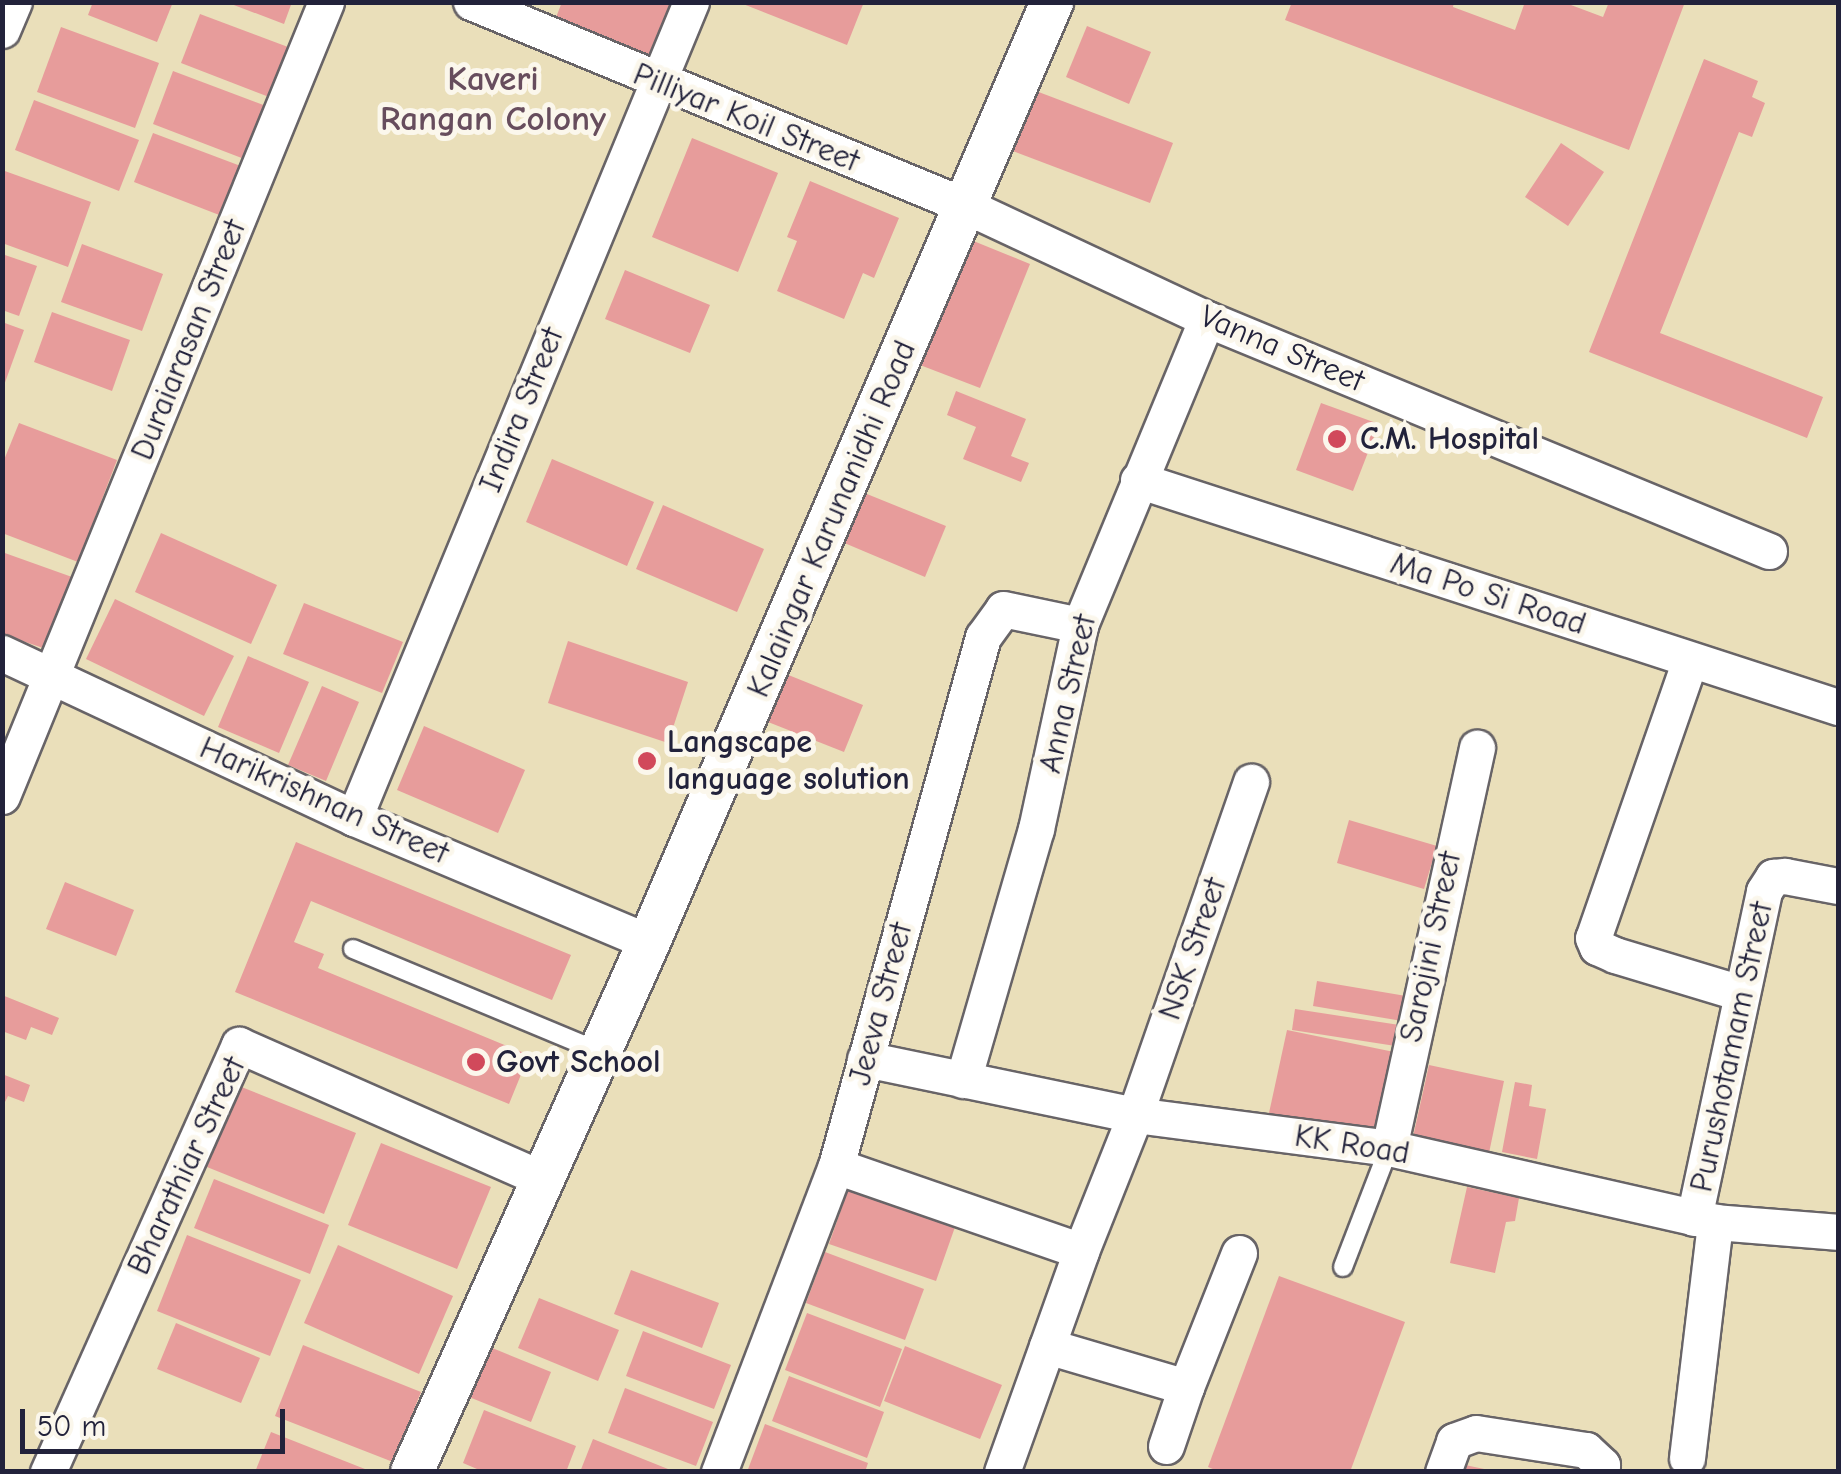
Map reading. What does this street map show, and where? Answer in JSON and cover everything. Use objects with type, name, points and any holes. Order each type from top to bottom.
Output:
[{"type":"street","points":[[2,30],[14,2]]},
{"type":"street","name":"Duraiarasan Street","points":[[2,796],[326,2]]},
{"type":"street","name":"Pilliyar Koil Street","points":[[471,2],[656,82],[966,206]]},
{"type":"street","name":"Indira Street","points":[[354,818],[691,2]]},
{"type":"street","name":"Kalaingar Karunanidhi Road","points":[[412,1472],[540,1178],[649,942],[1052,2]]},
{"type":"street","name":"Vanna Street","points":[[966,206],[1207,319],[1769,551]]},
{"type":"street","name":"Anna Street","points":[[963,1080],[1036,828],[1080,624],[1207,319]]},
{"type":"street","name":"Ma Po Si Road","points":[[1138,480],[1838,707]]},
{"type":"street","name":"Jeeva Street","points":[[719,1472],[836,1166],[983,637],[1003,609],[1080,624]]},
{"type":"street","name":"Harikrishnan Street","points":[[2,653],[354,818],[649,942]]},
{"type":"street","points":[[1690,660],[1593,938],[1597,947],[1614,955],[1741,993]]},
{"type":"street","name":"Sarojini Street","points":[[1389,1148],[1477,748]]},
{"type":"street","name":"NSK Street","points":[[1002,1472],[1080,1252],[1135,1116],[1252,782]]},
{"type":"street","name":"Purushotamam Street","points":[[1688,1458],[1705,1220],[1741,993],[1764,890],[1773,877],[1838,886]]},
{"type":"street","name":"Bharathiar Street","points":[[48,1472],[239,1044],[540,1178]]},
{"type":"street","name":"KK Road","points":[[865,1060],[1135,1116],[1389,1148],[1705,1220],[1838,1232]]},
{"type":"street","points":[[836,1166],[1080,1252]]},
{"type":"street","points":[[1166,1446],[1239,1253]]},
{"type":"street","points":[[1047,1346],[1186,1387]]},
{"type":"street","points":[[1444,1472],[1454,1441],[1476,1433],[1586,1450],[1602,1465],[1601,1472]]},
{"type":"lane","points":[[353,949],[599,1052]]},
{"type":"lane","points":[[1343,1267],[1389,1148]]},
{"type":"building","points":[[93,2],[173,2],[157,42],[88,15]]},
{"type":"building","points":[[226,2],[292,2],[284,24]]},
{"type":"building","points":[[562,2],[672,2],[650,58],[555,20]]},
{"type":"building","points":[[738,2],[864,2],[847,45]]},
{"type":"building","points":[[1292,2],[1454,2],[1453,7],[1515,30],[1525,2],[1563,2],[1603,17],[1609,2],[1685,2],[1629,150],[1285,20]]},
{"type":"building","points":[[200,14],[296,50],[277,100],[181,63]]},
{"type":"building","points":[[1087,26],[1151,52],[1129,104],[1066,77]]},
{"type":"building","points":[[61,27],[159,63],[135,128],[37,92]]},
{"type":"building","points":[[1704,59],[1758,81],[1752,97],[1765,103],[1752,137],[1739,132],[1660,333],[1823,397],[1807,438],[1589,352]]},
{"type":"building","points":[[173,71],[277,110],[257,164],[153,124]]},
{"type":"building","points":[[1036,91],[1173,143],[1150,203],[1013,151]]},
{"type":"building","points":[[34,100],[139,140],[119,191],[15,150]]},
{"type":"building","points":[[153,133],[246,168],[227,218],[134,182]]},
{"type":"building","points":[[692,138],[778,173],[738,272],[652,237]]},
{"type":"building","points":[[1561,143],[1604,172],[1568,226],[1525,197]]},
{"type":"building","points":[[2,170],[91,202],[68,267],[2,243]]},
{"type":"building","points":[[810,181],[899,218],[874,278],[863,273],[844,319],[777,291],[797,241],[787,237]]},
{"type":"building","points":[[971,240],[1030,264],[980,388],[920,365]]},
{"type":"building","points":[[82,244],[163,274],[142,331],[61,302]]},
{"type":"building","points":[[2,254],[37,266],[19,316],[2,310]]},
{"type":"building","points":[[625,270],[710,305],[690,353],[605,319]]},
{"type":"building","points":[[52,312],[130,340],[112,391],[34,362]]},
{"type":"building","points":[[2,322],[24,330],[3,388],[2,388]]},
{"type":"building","points":[[956,391],[1026,419],[1011,456],[1029,463],[1021,482],[963,459],[976,427],[947,415]]},
{"type":"building","points":[[1321,403],[1379,424],[1353,491],[1296,470]]},
{"type":"building","points":[[19,423],[117,460],[78,562],[2,533],[2,465]]},
{"type":"building","points":[[552,459],[654,502],[627,566],[526,522]]},
{"type":"building","points":[[862,492],[946,526],[925,577],[842,542]]},
{"type":"building","points":[[663,505],[764,549],[737,612],[636,569]]},
{"type":"building","points":[[161,533],[277,585],[251,644],[135,592]]},
{"type":"building","points":[[2,552],[72,577],[46,649],[2,634]]},
{"type":"building","points":[[115,599],[234,656],[204,716],[86,659]]},
{"type":"building","points":[[304,603],[403,642],[382,693],[283,654]]},
{"type":"building","points":[[568,641],[688,682],[668,743],[548,703]]},
{"type":"building","points":[[248,656],[309,682],[279,753],[218,727]]},
{"type":"building","points":[[781,672],[863,705],[844,752],[763,720]]},
{"type":"building","points":[[322,686],[359,702],[326,781],[288,765]]},
{"type":"building","points":[[424,726],[525,770],[498,833],[397,790]]},
{"type":"building","points":[[1349,820],[1437,846],[1424,889],[1337,863]]},
{"type":"building","points":[[296,842],[571,955],[552,1000],[311,901],[294,942],[324,954],[318,968],[529,1055],[509,1104],[235,992]]},
{"type":"building","points":[[65,882],[134,910],[116,956],[46,929]]},
{"type":"building","points":[[1317,981],[1412,997],[1408,1022],[1313,1006]]},
{"type":"building","points":[[2,995],[59,1018],[52,1035],[31,1027],[26,1040],[2,1031]]},
{"type":"building","points":[[1295,1009],[1406,1026],[1402,1047],[1292,1030]]},
{"type":"building","points":[[1287,1030],[1399,1053],[1382,1138],[1269,1113]]},
{"type":"building","points":[[1429,1065],[1504,1081],[1489,1153],[1413,1137]]},
{"type":"building","points":[[2,1074],[30,1085],[24,1102],[8,1096],[2,1108]]},
{"type":"building","points":[[1515,1082],[1532,1085],[1529,1106],[1546,1109],[1537,1159],[1502,1152]]},
{"type":"building","points":[[239,1086],[356,1133],[324,1214],[207,1167]]},
{"type":"building","points":[[381,1143],[491,1187],[457,1269],[348,1225]]},
{"type":"building","points":[[214,1179],[329,1225],[310,1274],[194,1228]]},
{"type":"building","points":[[1467,1187],[1519,1198],[1515,1221],[1506,1222],[1495,1273],[1450,1263]]},
{"type":"building","points":[[848,1190],[955,1227],[936,1281],[829,1244]]},
{"type":"building","points":[[187,1235],[301,1280],[270,1356],[157,1311]]},
{"type":"building","points":[[338,1245],[453,1296],[419,1374],[304,1323]]},
{"type":"building","points":[[825,1252],[924,1289],[905,1340],[806,1303]]},
{"type":"building","points":[[631,1270],[719,1303],[702,1348],[614,1314]]},
{"type":"building","points":[[1279,1276],[1405,1322],[1350,1472],[1220,1472],[1208,1467]]},
{"type":"building","points":[[539,1298],[619,1330],[598,1381],[518,1348]]},
{"type":"building","points":[[807,1313],[902,1349],[880,1407],[785,1370]]},
{"type":"building","points":[[176,1323],[260,1358],[241,1403],[157,1369]]},
{"type":"building","points":[[643,1331],[731,1365],[714,1409],[626,1376]]},
{"type":"building","points":[[303,1345],[421,1392],[393,1462],[275,1416]]},
{"type":"building","points":[[485,1345],[551,1372],[531,1422],[464,1395]]},
{"type":"building","points":[[905,1346],[1002,1385],[980,1439],[884,1401]]},
{"type":"building","points":[[789,1376],[884,1412],[867,1458],[772,1421]]},
{"type":"building","points":[[625,1388],[713,1422],[696,1466],[608,1433]]},
{"type":"building","points":[[484,1410],[576,1446],[566,1472],[484,1472],[463,1463]]},
{"type":"building","points":[[765,1424],[868,1463],[865,1472],[747,1472]]},
{"type":"building","points":[[271,1432],[370,1471],[370,1472],[255,1472]]},
{"type":"building","points":[[593,1439],[673,1471],[673,1472],[580,1472]]},
{"type":"building","points":[[1465,1465],[1489,1470],[1489,1472],[1463,1472]]},
{"type":"place","name":"C.M. Hospital","points":[[1337,439]]},
{"type":"place","name":"Langscape language solution","points":[[647,761]]},
{"type":"place","name":"Govt School","points":[[476,1062]]},
{"type":"district","name":"Kaveri Rangan Colony","points":[[493,99]]}]
